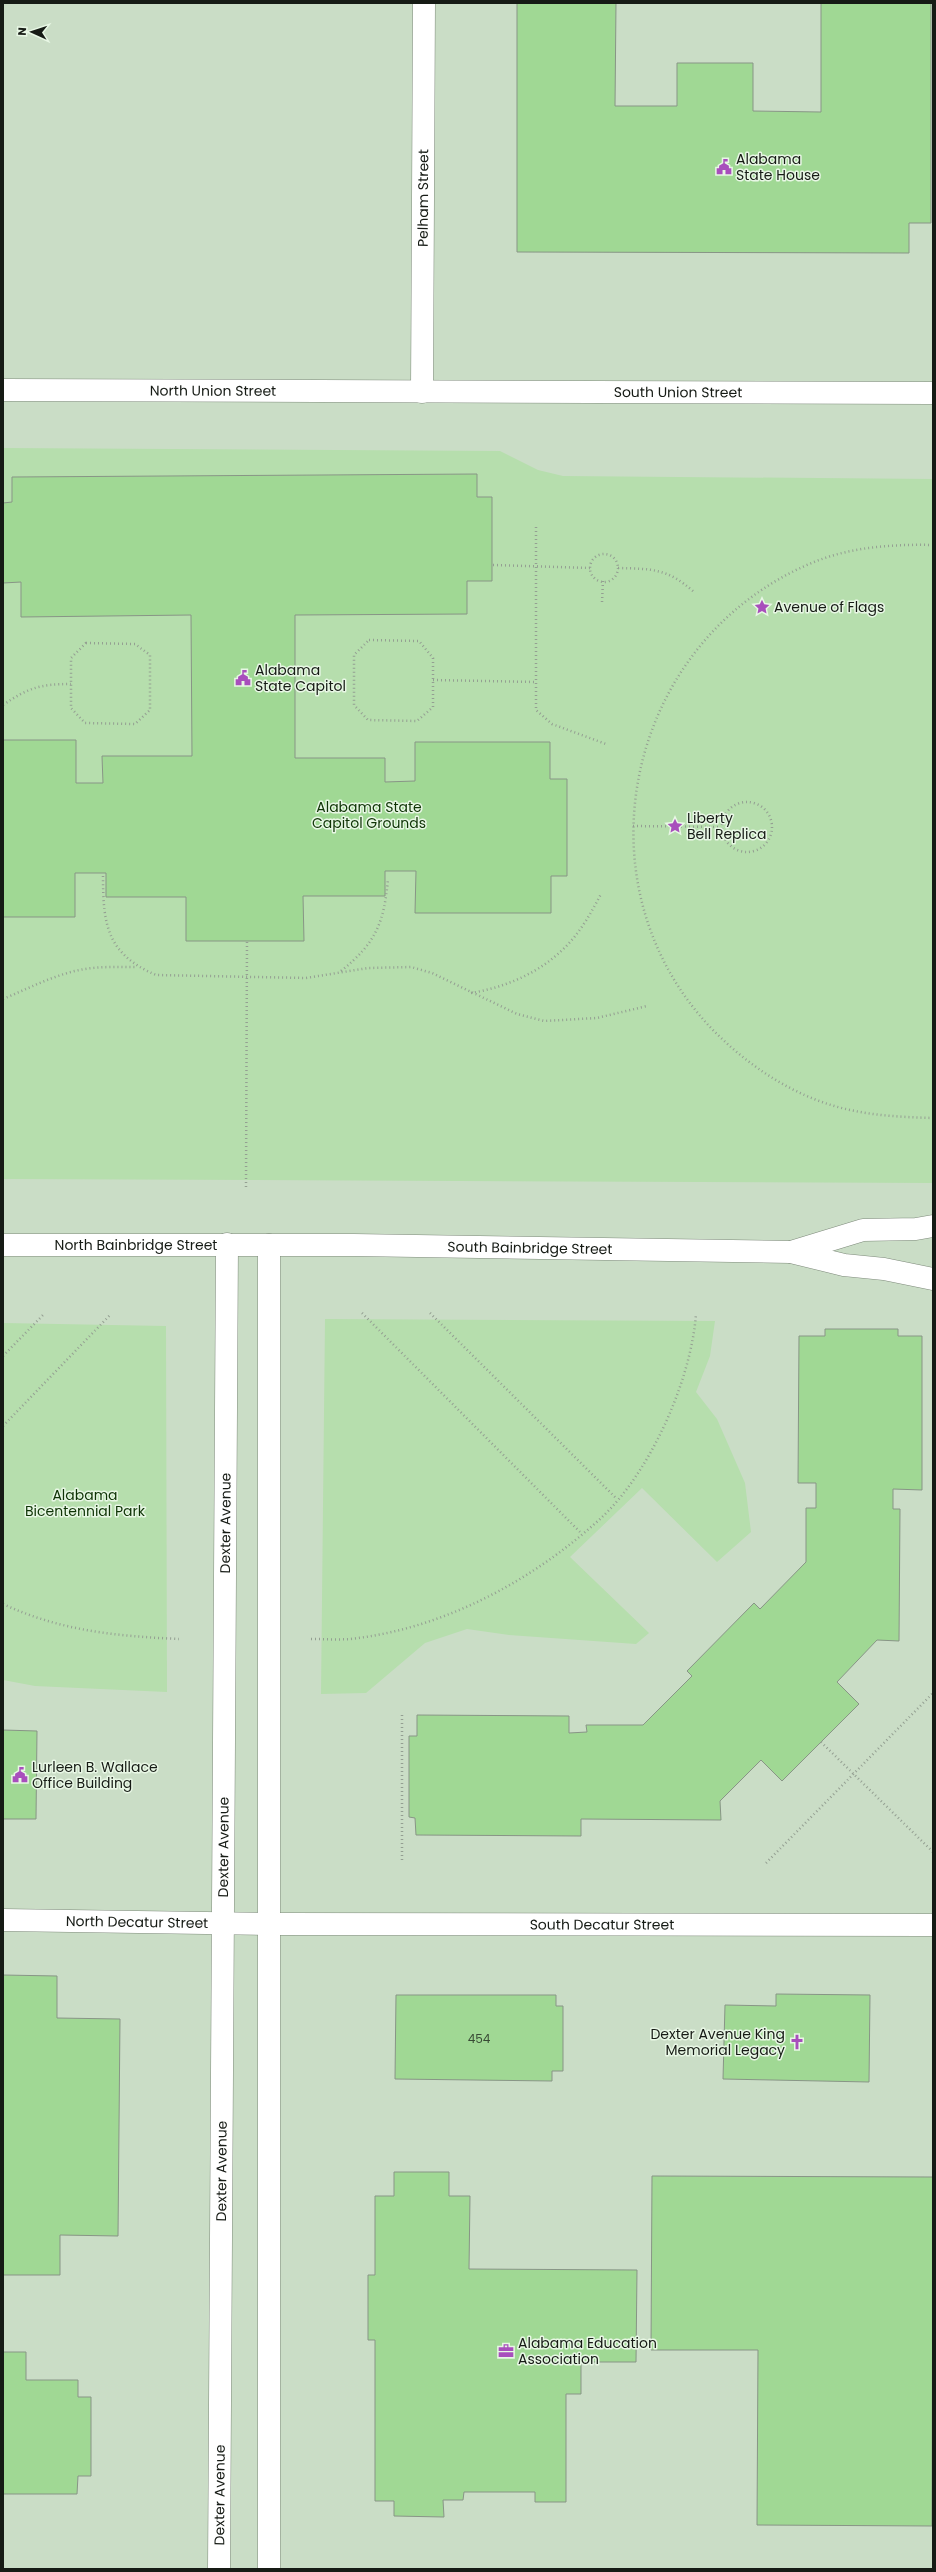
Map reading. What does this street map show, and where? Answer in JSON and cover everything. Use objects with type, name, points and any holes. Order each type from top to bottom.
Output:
[{"type":"street","name":"Pelham Street","points":[[422,392],[424,3]]},
{"type":"street","name":"North Union Street","points":[[3,390],[422,392]]},
{"type":"street","name":"South Union Street","points":[[422,392],[933,393]]},
{"type":"street","name":"South Bainbridge Street","points":[[791,1252],[863,1230],[916,1229],[933,1226]]},
{"type":"street","name":"Dexter Avenue","points":[[219,2569],[227,1244]]},
{"type":"street","name":"South Bainbridge Street","points":[[269,1244],[791,1252],[844,1265],[884,1269],[933,1279]]},
{"type":"street","name":"North Bainbridge Street","points":[[3,1245],[269,1244]]},
{"type":"street","points":[[269,1244],[271,1924],[269,2569]]},
{"type":"street","name":"North Decatur Street","points":[[3,1920],[271,1924]]},
{"type":"street","name":"South Decatur Street","points":[[271,1924],[933,1925]]},
{"type":"path","points":[[536,527],[536,710],[552,724],[606,744]]},
{"type":"path","points":[[933,544],[867,548],[814,562],[759,592],[737,608],[695,652],[664,699],[643,754],[636,782],[633,826],[637,877],[650,931],[676,984],[694,1010],[719,1037],[742,1058],[765,1074],[822,1102],[891,1117],[933,1118]]},
{"type":"path","points":[[604,554],[612,557],[618,568],[614,577],[603,581],[593,576],[590,568],[592,560],[604,554]]},
{"type":"path","points":[[493,565],[590,568]]},
{"type":"path","points":[[618,568],[653,569],[667,573],[678,578],[694,592]]},
{"type":"path","points":[[602,602],[603,581]]},
{"type":"path","points":[[369,640],[419,641],[433,658],[433,680],[433,707],[417,721],[368,720],[354,705],[354,655],[369,640]]},
{"type":"path","points":[[86,643],[135,644],[150,656],[150,710],[136,724],[85,723],[71,708],[71,684],[71,658],[86,643]]},
{"type":"path","points":[[433,680],[536,682]]},
{"type":"path","points":[[3,705],[37,686],[71,684]]},
{"type":"path","points":[[746,802],[759,805],[766,810],[772,826],[766,843],[753,851],[746,852],[732,848],[726,842],[721,827],[727,811],[733,805],[746,802]]},
{"type":"path","points":[[633,826],[721,827]]},
{"type":"path","points":[[103,876],[103,902],[112,938],[122,954],[137,967],[156,975],[178,977],[306,978],[368,968],[411,967],[432,973],[517,1014],[544,1021],[596,1018],[646,1006]]},
{"type":"path","points":[[339,973],[359,957],[372,941],[381,923],[386,904],[388,878]]},
{"type":"path","points":[[471,993],[496,989],[521,980],[547,962],[570,942],[581,928],[601,894]]},
{"type":"path","points":[[246,1187],[247,941]]},
{"type":"path","points":[[3,999],[52,977],[76,970],[97,967],[137,967]]},
{"type":"path","points":[[362,1313],[582,1534]]},
{"type":"path","points":[[430,1313],[617,1500]]},
{"type":"path","points":[[3,1356],[44,1314]]},
{"type":"path","points":[[3,1426],[111,1314]]},
{"type":"path","points":[[311,1638],[349,1639],[384,1633],[470,1605],[503,1590],[534,1571],[582,1534],[601,1518],[617,1500],[649,1456],[667,1419],[689,1357],[696,1314]]},
{"type":"path","points":[[3,1604],[68,1627],[115,1636],[179,1639]]},
{"type":"path","points":[[766,1863],[933,1693]]},
{"type":"path","points":[[402,1715],[402,1862]]},
{"type":"path","points":[[822,1742],[933,1852]]},
{"type":"shaded area","points":[[3,3],[933,3],[933,2569],[3,2569]]},
{"type":"green space","name":"Alabama State Capitol Grounds","points":[[3,448],[500,451],[538,470],[563,476],[933,479],[933,1183],[3,1179]]},
{"type":"green space","points":[[325,1319],[715,1321],[710,1356],[696,1392],[717,1419],[745,1483],[751,1532],[717,1562],[642,1488],[570,1557],[649,1633],[636,1644],[509,1635],[467,1629],[425,1643],[366,1693],[321,1694]]},
{"type":"green space","name":"Alabama Bicentennial Park","points":[[3,1323],[166,1326],[167,1692],[35,1686],[3,1680]]},
{"type":"building","name":"Alabama State House","points":[[517,3],[616,3],[615,106],[677,106],[677,63],[753,63],[753,111],[821,112],[821,3],[931,3],[931,223],[909,223],[909,253],[517,252]]},
{"type":"building","name":"Alabama State Capitol","points":[[477,474],[477,497],[492,497],[492,581],[467,581],[467,614],[295,615],[295,758],[385,758],[385,782],[415,781],[415,742],[550,742],[550,779],[567,779],[567,876],[551,876],[551,913],[415,913],[416,871],[385,871],[385,896],[303,896],[304,941],[186,941],[186,897],[106,897],[106,873],[75,873],[75,917],[3,917],[3,740],[76,740],[76,783],[103,783],[102,756],[192,756],[191,615],[21,617],[21,582],[3,583],[3,503],[12,502],[12,477]]},
{"type":"building","points":[[825,1329],[898,1329],[898,1336],[922,1336],[922,1490],[893,1489],[893,1509],[900,1509],[899,1641],[877,1640],[837,1682],[859,1704],[782,1781],[761,1760],[720,1801],[721,1820],[581,1819],[581,1836],[416,1835],[415,1818],[409,1817],[409,1736],[417,1736],[417,1715],[569,1716],[569,1733],[587,1732],[586,1725],[643,1725],[692,1676],[687,1671],[754,1603],[760,1609],[806,1562],[806,1508],[816,1508],[816,1483],[798,1483],[799,1336],[825,1336]]},
{"type":"building","name":"Lurleen B. Wallace Office Building","points":[[3,1730],[37,1731],[36,1819],[3,1819]]},
{"type":"building","points":[[3,1975],[57,1976],[57,2018],[120,2019],[118,2236],[60,2235],[60,2275],[3,2275]]},
{"type":"building","name":"Dexter Avenue King Memorial Legacy","points":[[776,1994],[870,1995],[869,2082],[723,2079],[725,2005],[776,2006]]},
{"type":"building","points":[[396,1995],[556,1995],[556,2006],[563,2006],[563,2071],[552,2071],[552,2081],[395,2079]]},
{"type":"building","name":"Alabama Education Association","points":[[394,2172],[449,2172],[449,2196],[470,2196],[469,2269],[637,2270],[636,2362],[581,2362],[581,2394],[566,2394],[566,2502],[535,2502],[535,2492],[464,2492],[463,2500],[443,2500],[444,2517],[394,2516],[394,2501],[375,2501],[375,2340],[368,2340],[368,2275],[375,2275],[375,2196],[394,2196]]},
{"type":"building","points":[[652,2176],[933,2177],[932,2526],[757,2525],[758,2350],[651,2350]]},
{"type":"building","points":[[3,2352],[26,2352],[26,2380],[78,2380],[78,2397],[91,2397],[91,2476],[78,2476],[77,2494],[3,2494]]},
{"type":"place","name":"Alabama State House","points":[[724,167]]},
{"type":"place","name":"Avenue of Flags","points":[[762,607]]},
{"type":"place","name":"Alabama State Capitol","points":[[243,678]]},
{"type":"place","name":"Liberty Bell Replica","points":[[675,826]]},
{"type":"place","name":"Lurleen B. Wallace Office Building","points":[[20,1775]]},
{"type":"place","name":"Dexter Avenue King Memorial Legacy","points":[[797,2042]]},
{"type":"place","name":"Alabama Education Association","points":[[506,2351]]}]
